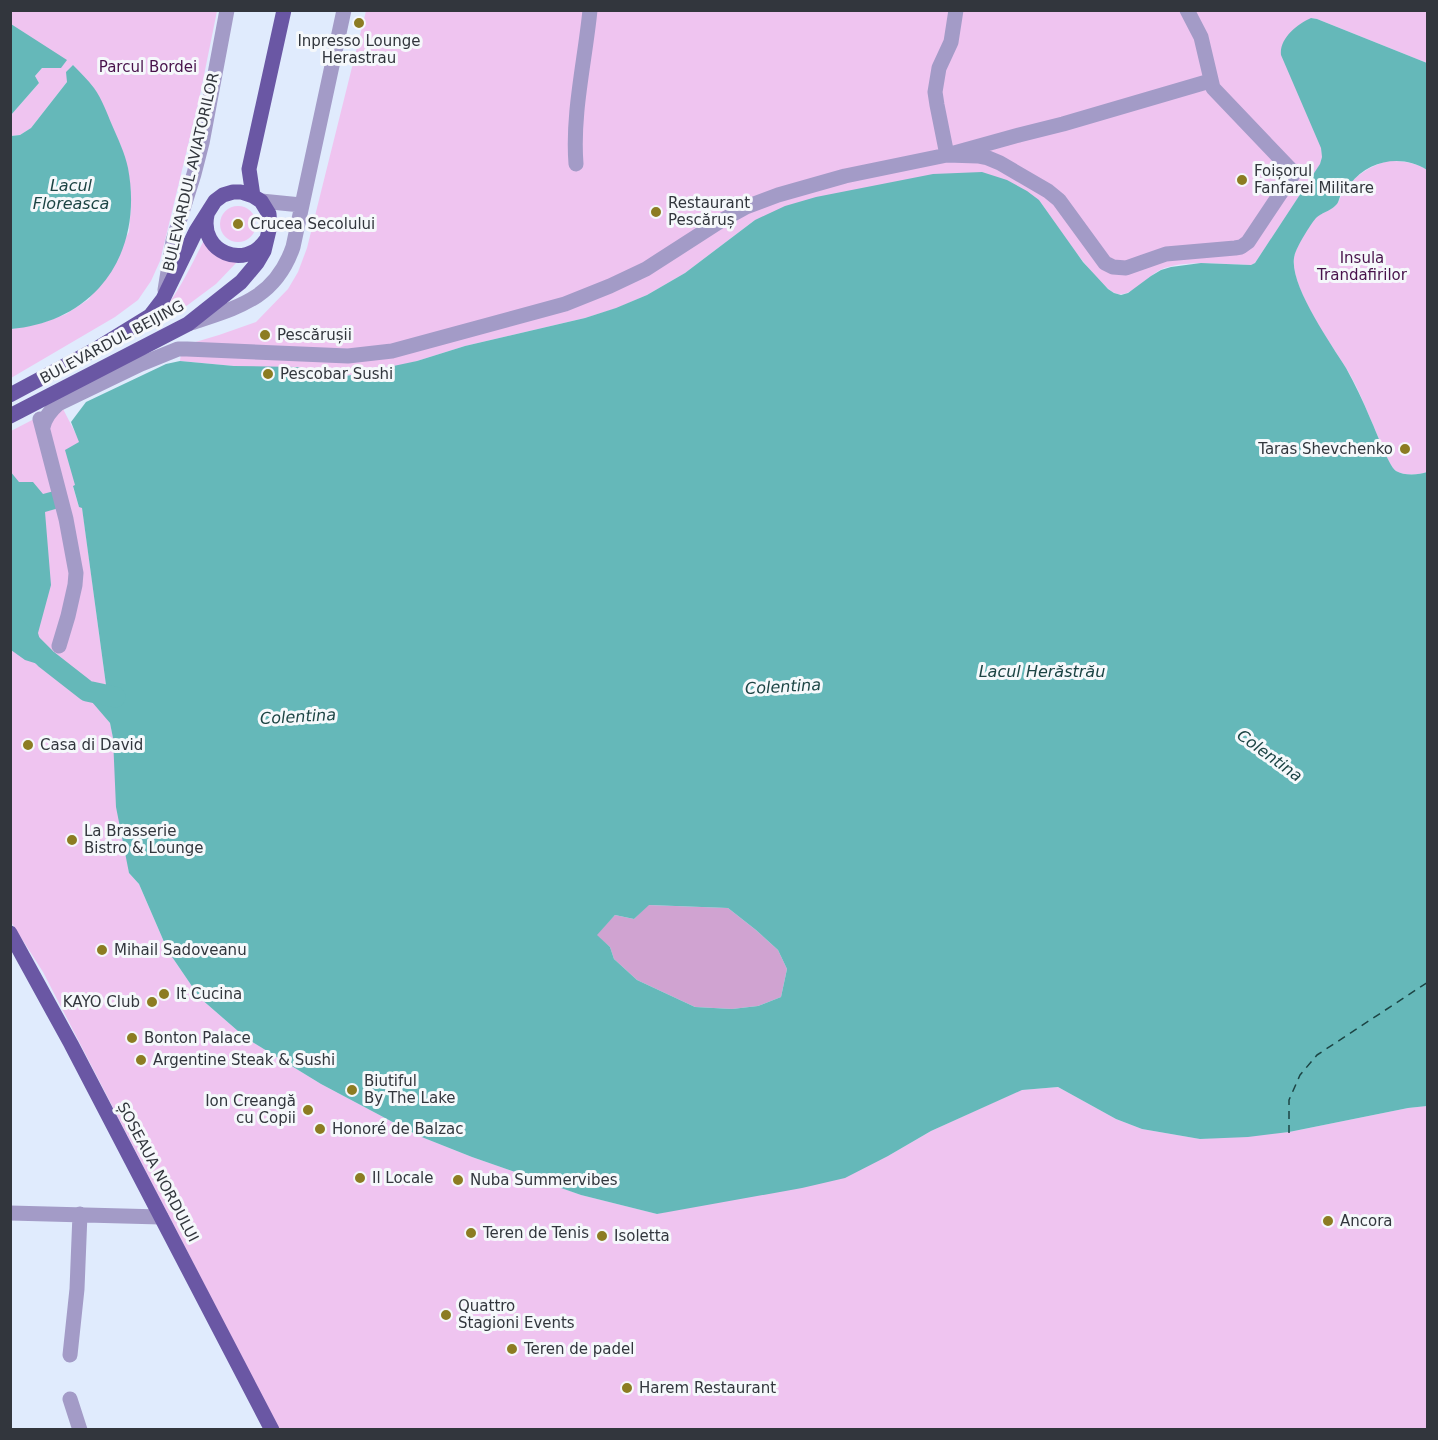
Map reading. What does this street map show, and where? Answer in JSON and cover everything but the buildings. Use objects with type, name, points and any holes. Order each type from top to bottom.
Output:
[{"type":"main road","name":"BULEVARDUL BEIJING","points":[[10,395],[138,325],[154,312],[163,299],[196,231],[215,201],[233,192],[249,169],[284,10]]},
{"type":"main road","name":"BULEVARDUL BEIJING","points":[[10,416],[188,324],[249,273],[264,250],[269,232],[269,214],[257,198],[249,169]]},
{"type":"main road","points":[[233,192],[241,192],[257,198]]},
{"type":"main road","points":[[210,209],[206,221],[207,234],[214,245],[224,252],[236,256],[249,254],[260,248],[269,232]]},
{"type":"main road","name":"ȘOSEAUA NORDULUI","points":[[10,933],[71,1044],[272,1430]]},
{"type":"street","name":"BULEVARDUL AVIATORILOR","points":[[163,299],[173,241],[202,143],[227,10]]},
{"type":"street","points":[[188,324],[242,306],[261,294],[283,271],[289,259],[344,10]]},
{"type":"street","points":[[576,164],[578,111],[590,10]]},
{"type":"street","points":[[947,155],[935,92],[939,68],[951,42],[956,10]]},
{"type":"street","points":[[947,155],[988,158],[1048,191],[1059,200],[1105,263],[1113,267],[1126,268],[1166,254],[1241,247],[1248,242],[1294,173],[1216,93],[1210,81],[1201,37],[1187,10]]},
{"type":"street","points":[[43,427],[48,414],[58,404],[136,366],[178,349],[348,356],[392,351],[566,303],[610,286],[646,269],[746,207],[778,195],[845,176],[947,155],[1210,81]]},
{"type":"street","points":[[257,198],[301,205]]},
{"type":"street","points":[[269,232],[281,217],[301,205]]},
{"type":"street","points":[[35,404],[63,507],[76,573],[73,596],[59,646]]},
{"type":"street","points":[[10,1213],[161,1217]]},
{"type":"street","points":[[70,1355],[77,1289],[80,1214]]},
{"type":"street","points":[[70,1399],[80,1430]]},
{"type":"green space","name":"Parcul Bordei","points":[[11,11],[217,11],[199,100],[160,261],[151,281],[138,300],[115,317],[11,378],[11,329],[42,323],[66,314],[89,299],[129,232],[131,205],[127,166],[120,144],[95,90],[73,65],[67,82],[31,128],[20,135],[11,136],[11,115],[39,83],[35,76],[42,68],[32,38],[11,24]]},
{"type":"green space","points":[[366,11],[1427,11],[1427,63],[1311,18],[1322,157],[1320,165],[1255,263],[1251,265],[1205,263],[1170,267],[1160,270],[1128,292],[1118,294],[1099,281],[1088,268],[1039,200],[755,220],[685,273],[647,295],[617,308],[585,318],[465,346],[384,370],[370,377],[353,379],[352,375],[330,378],[180,361],[182,346],[256,322],[288,289],[298,272],[307,248]]},
{"type":"green space","name":"Insula Trandafirilor","points":[[1388,161],[1409,162],[1427,170],[1427,472],[1416,474],[1399,473],[1389,462],[1353,380],[1305,299],[1294,270],[1297,248],[1316,218],[1336,205],[1348,185],[1358,176],[1369,168]]},
{"type":"green space","points":[[238,206],[250,212],[256,224],[250,236],[238,242],[226,236],[220,224],[226,212]]},
{"type":"green space","points":[[204,240],[238,261],[216,284],[177,313],[142,331],[161,314],[169,303]]},
{"type":"green space","points":[[61,405],[80,442],[75,486],[73,487],[79,507],[82,507],[106,685],[101,691],[99,709],[110,723],[113,738],[129,873],[139,884],[168,951],[200,998],[246,1038],[321,1084],[419,1136],[581,1195],[657,1214],[888,1156],[931,1131],[1021,1090],[1058,1087],[1116,1119],[1142,1129],[1200,1139],[1289,1132],[1427,1106],[1427,1429],[279,1429],[43,972],[11,922],[11,431]]},
{"type":"shaded area","points":[[648,905],[728,908],[778,950],[787,969],[781,997],[758,1006],[732,1009],[695,1007],[637,980],[614,959],[610,947],[596,935],[615,915],[634,919]]},
{"type":"water","name":"Lacul Herăstrău","points":[[1311,18],[1317,19],[1427,63],[1427,170],[1407,162],[1397,161],[1386,162],[1367,169],[1341,194],[1336,205],[1316,218],[1295,254],[1294,270],[1305,299],[1353,380],[1393,467],[1399,473],[1427,472],[1427,1106],[1289,1132],[1200,1139],[1142,1129],[1116,1119],[1058,1087],[1022,1090],[931,1131],[845,1178],[657,1214],[581,1195],[419,1136],[321,1084],[246,1038],[200,998],[168,951],[139,884],[129,873],[116,807],[113,738],[110,723],[86,695],[89,688],[101,691],[106,685],[82,508],[79,507],[65,450],[79,442],[71,422],[86,402],[166,364],[180,361],[234,366],[296,367],[329,372],[331,378],[352,375],[353,379],[369,377],[369,372],[384,370],[384,368],[417,361],[465,346],[585,318],[616,308],[647,295],[685,273],[755,220],[785,206],[816,197],[933,174],[982,172],[1007,180],[1027,191],[1039,200],[1083,262],[1114,293],[1121,295],[1128,293],[1151,276],[1171,267],[1201,263],[1251,265],[1255,263],[1320,164],[1322,157],[1321,148],[1281,55],[1286,38]],"holes":[[[649,905],[728,908],[778,950],[787,969],[781,997],[758,1006],[732,1009],[695,1007],[637,980],[614,959],[610,947],[597,935],[615,915],[634,919]]]},
{"type":"water","points":[[11,24],[67,60],[61,68],[42,68],[35,76],[39,83],[11,115]]},
{"type":"water","name":"Lacul Floreasca","points":[[73,65],[94,88],[125,157],[131,200],[128,231],[109,275],[90,297],[59,317],[36,325],[11,329],[11,136],[20,135],[31,128],[67,82],[66,72]]},
{"type":"water","points":[[10,471],[19,482],[33,482],[43,494],[54,491],[59,508],[45,512],[51,585],[38,633],[42,647],[48,655],[41,665],[25,660],[11,650]]},
{"type":"waterway","points":[[10,623],[46,659],[87,691],[115,697]]},
{"type":"ferry route","points":[[1289,1133],[1289,1100],[1300,1075],[1317,1055],[1428,982]]},
{"type":"place","name":"Inpresso Lounge Herastrau","points":[[359,23]]},
{"type":"place","name":"Foișorul Fanfarei Militare","points":[[1242,180]]},
{"type":"place","name":"Restaurant Pescăruș","points":[[656,212]]},
{"type":"place","name":"Crucea Secolului","points":[[238,224]]},
{"type":"place","name":"Pescărușii","points":[[265,335]]},
{"type":"place","name":"Pescobar Sushi","points":[[268,374]]},
{"type":"place","name":"Taras Shevchenko","points":[[1405,449]]},
{"type":"place","name":"Casa di David","points":[[28,745]]},
{"type":"place","name":"La Brasserie Bistro & Lounge","points":[[72,840]]},
{"type":"place","name":"Mihail Sadoveanu","points":[[102,950]]},
{"type":"place","name":"It Cucina","points":[[164,994]]},
{"type":"place","name":"KAYO Club","points":[[152,1002]]},
{"type":"place","name":"Bonton Palace","points":[[132,1038]]},
{"type":"place","name":"Argentine Steak & Sushi","points":[[141,1060]]},
{"type":"place","name":"Biutiful By The Lake","points":[[352,1090]]},
{"type":"place","name":"Ion Creangă cu Copii","points":[[308,1110]]},
{"type":"place","name":"Honoré de Balzac","points":[[320,1129]]},
{"type":"place","name":"Il Locale","points":[[360,1178]]},
{"type":"place","name":"Nuba Summervibes","points":[[458,1180]]},
{"type":"place","name":"Ancora","points":[[1328,1221]]},
{"type":"place","name":"Teren de Tenis","points":[[471,1233]]},
{"type":"place","name":"Isoletta","points":[[602,1236]]},
{"type":"place","name":"Quattro Stagioni Events","points":[[446,1315]]},
{"type":"place","name":"Teren de padel","points":[[512,1349]]},
{"type":"place","name":"Harem Restaurant","points":[[627,1388]]},
{"type":"water label","name":"Colentina","points":[[783,686]]},
{"type":"water label","name":"Colentina","points":[[298,716]]},
{"type":"water label","name":"Colentina","points":[[1270,755]]}]
